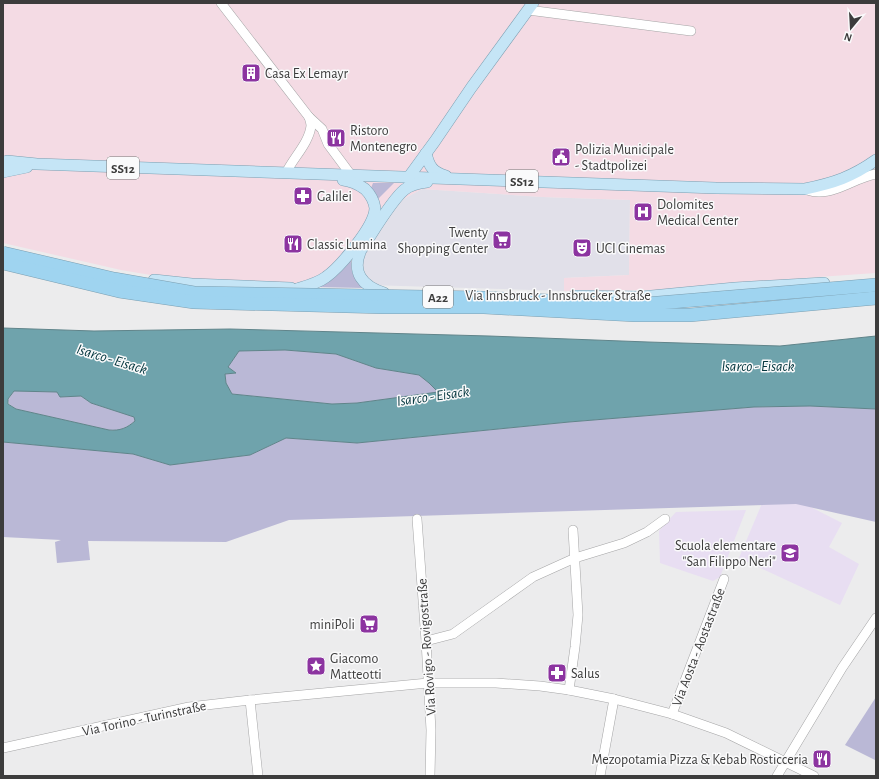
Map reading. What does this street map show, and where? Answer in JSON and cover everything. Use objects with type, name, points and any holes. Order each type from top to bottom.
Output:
[{"type":"highway","name":"A22","points":[[3,253],[114,279],[194,293],[484,298],[634,305],[876,285]]},
{"type":"highway","name":"A22","points":[[3,264],[120,291],[194,302],[484,308],[635,316],[690,314],[876,298]]},
{"type":"main road","points":[[408,178],[467,93],[531,6]]},
{"type":"main road","points":[[426,153],[429,164],[433,170],[451,178]]},
{"type":"main road","points":[[805,189],[843,180],[862,170],[876,160]]},
{"type":"main road","name":"SS12","points":[[4,164],[408,178],[805,189]]},
{"type":"main road","points":[[298,289],[325,278],[344,261],[371,222],[375,208],[372,198],[366,190],[357,183],[319,174]]},
{"type":"main road","points":[[384,293],[372,289],[365,283],[358,271],[357,263],[362,250],[392,204],[404,190],[420,183],[451,178]]},
{"type":"main road","name":"Via Innsbruck - Innsbrucker Straße","points":[[3,250],[147,280],[192,284],[384,293],[641,297],[735,288],[876,279]]},
{"type":"main road","points":[[3,264],[38,266],[61,262]]},
{"type":"main road","points":[[803,284],[824,292],[858,294],[876,293]]},
{"type":"street","points":[[221,3],[309,117],[322,129],[328,144],[352,175]]},
{"type":"street","points":[[531,6],[691,31]]},
{"type":"street","points":[[286,173],[306,141],[311,126],[309,117]]},
{"type":"street","points":[[805,189],[819,192],[876,174]]},
{"type":"street","name":"Via Rovigo - Rovigostraße","points":[[417,519],[431,730],[430,776]]},
{"type":"street","points":[[426,641],[453,634],[533,577],[576,558],[630,540],[647,532],[665,519]]},
{"type":"street","points":[[569,690],[578,615],[574,530]]},
{"type":"street","name":"Via Aosta - Aostastraße","points":[[672,714],[724,579]]},
{"type":"street","points":[[777,776],[842,668],[876,618]]},
{"type":"street","name":"Via Torino - Turinstraße","points":[[3,748],[189,707],[286,696],[428,683],[496,683],[540,686],[569,690],[614,699],[672,714],[726,733],[814,776]]},
{"type":"street","points":[[600,776],[614,699]]},
{"type":"street","points":[[250,700],[258,776]]},
{"type":"shaded area","points":[[3,3],[876,3],[876,273],[659,290],[564,291],[564,278],[629,275],[630,200],[542,197],[422,189],[398,202],[380,222],[360,263],[368,285],[293,286],[192,282],[121,270],[3,243]]},
{"type":"shaded area","points":[[373,183],[394,183],[378,199],[371,188]]},
{"type":"shaded area","name":"Twenty Shopping Center","points":[[422,189],[542,197],[630,200],[629,275],[564,278],[564,291],[368,285],[360,263],[365,248],[398,202]]},
{"type":"shaded area","points":[[351,257],[353,274],[364,288],[312,287]]},
{"type":"shaded area","points":[[285,350],[336,354],[376,368],[419,375],[438,392],[357,403],[332,404],[232,394],[226,383],[225,374],[236,373],[228,367],[239,351]]},
{"type":"shaded area","points":[[14,391],[57,392],[60,397],[81,396],[91,403],[134,417],[135,421],[129,426],[116,430],[109,430],[16,409],[9,404],[8,400]]},
{"type":"shaded area","points":[[810,406],[876,409],[876,522],[796,504],[289,520],[226,542],[88,541],[90,560],[57,563],[55,542],[61,540],[3,537],[3,442],[133,454],[170,465],[250,455],[286,438],[357,443],[569,422],[754,407]]},
{"type":"shaded area","name":"Scuola elementare \"San Filippo Neri\"","points":[[763,501],[799,501],[842,523],[829,547],[859,564],[840,605],[739,558]]},
{"type":"shaded area","points":[[746,510],[720,577],[713,581],[660,563],[659,531],[676,512]]},
{"type":"shaded area","points":[[876,697],[876,759],[875,760],[845,745]]},
{"type":"water","name":"Isarco - Eisack","points":[[3,328],[94,331],[230,329],[780,346],[876,336],[876,409],[810,406],[754,407],[569,422],[357,443],[286,438],[250,455],[170,465],[133,454],[3,442]],"holes":[[[285,350],[336,354],[376,368],[419,375],[438,392],[357,403],[332,404],[232,394],[226,383],[225,374],[236,373],[228,367],[239,351]],[[14,391],[57,392],[60,397],[81,396],[91,403],[134,417],[135,421],[129,426],[117,430],[109,430],[16,409],[8,404],[8,399]]]},
{"type":"place","name":"Casa Ex Lemayr","points":[[251,73]]},
{"type":"place","name":"Ristoro Montenegro","points":[[336,138]]},
{"type":"place","name":"Polizia Municipale - Stadtpolizei","points":[[561,157]]},
{"type":"place","name":"Galilei","points":[[303,196]]},
{"type":"place","name":"Dolomites Medical Center","points":[[643,212]]},
{"type":"place","name":"Twenty Shopping Center","points":[[502,240]]},
{"type":"place","name":"Classic Lumina","points":[[293,244]]},
{"type":"place","name":"UCI Cinemas","points":[[582,248]]},
{"type":"place","name":"Scuola elementare \"San Filippo Neri\"","points":[[790,553]]},
{"type":"place","name":"miniPoli","points":[[369,624]]},
{"type":"place","name":"Giacomo Matteotti","points":[[316,666]]},
{"type":"place","name":"Salus","points":[[557,673]]},
{"type":"place","name":"Mezopotamia Pizza & Kebab Rosticceria","points":[[822,759]]}]
